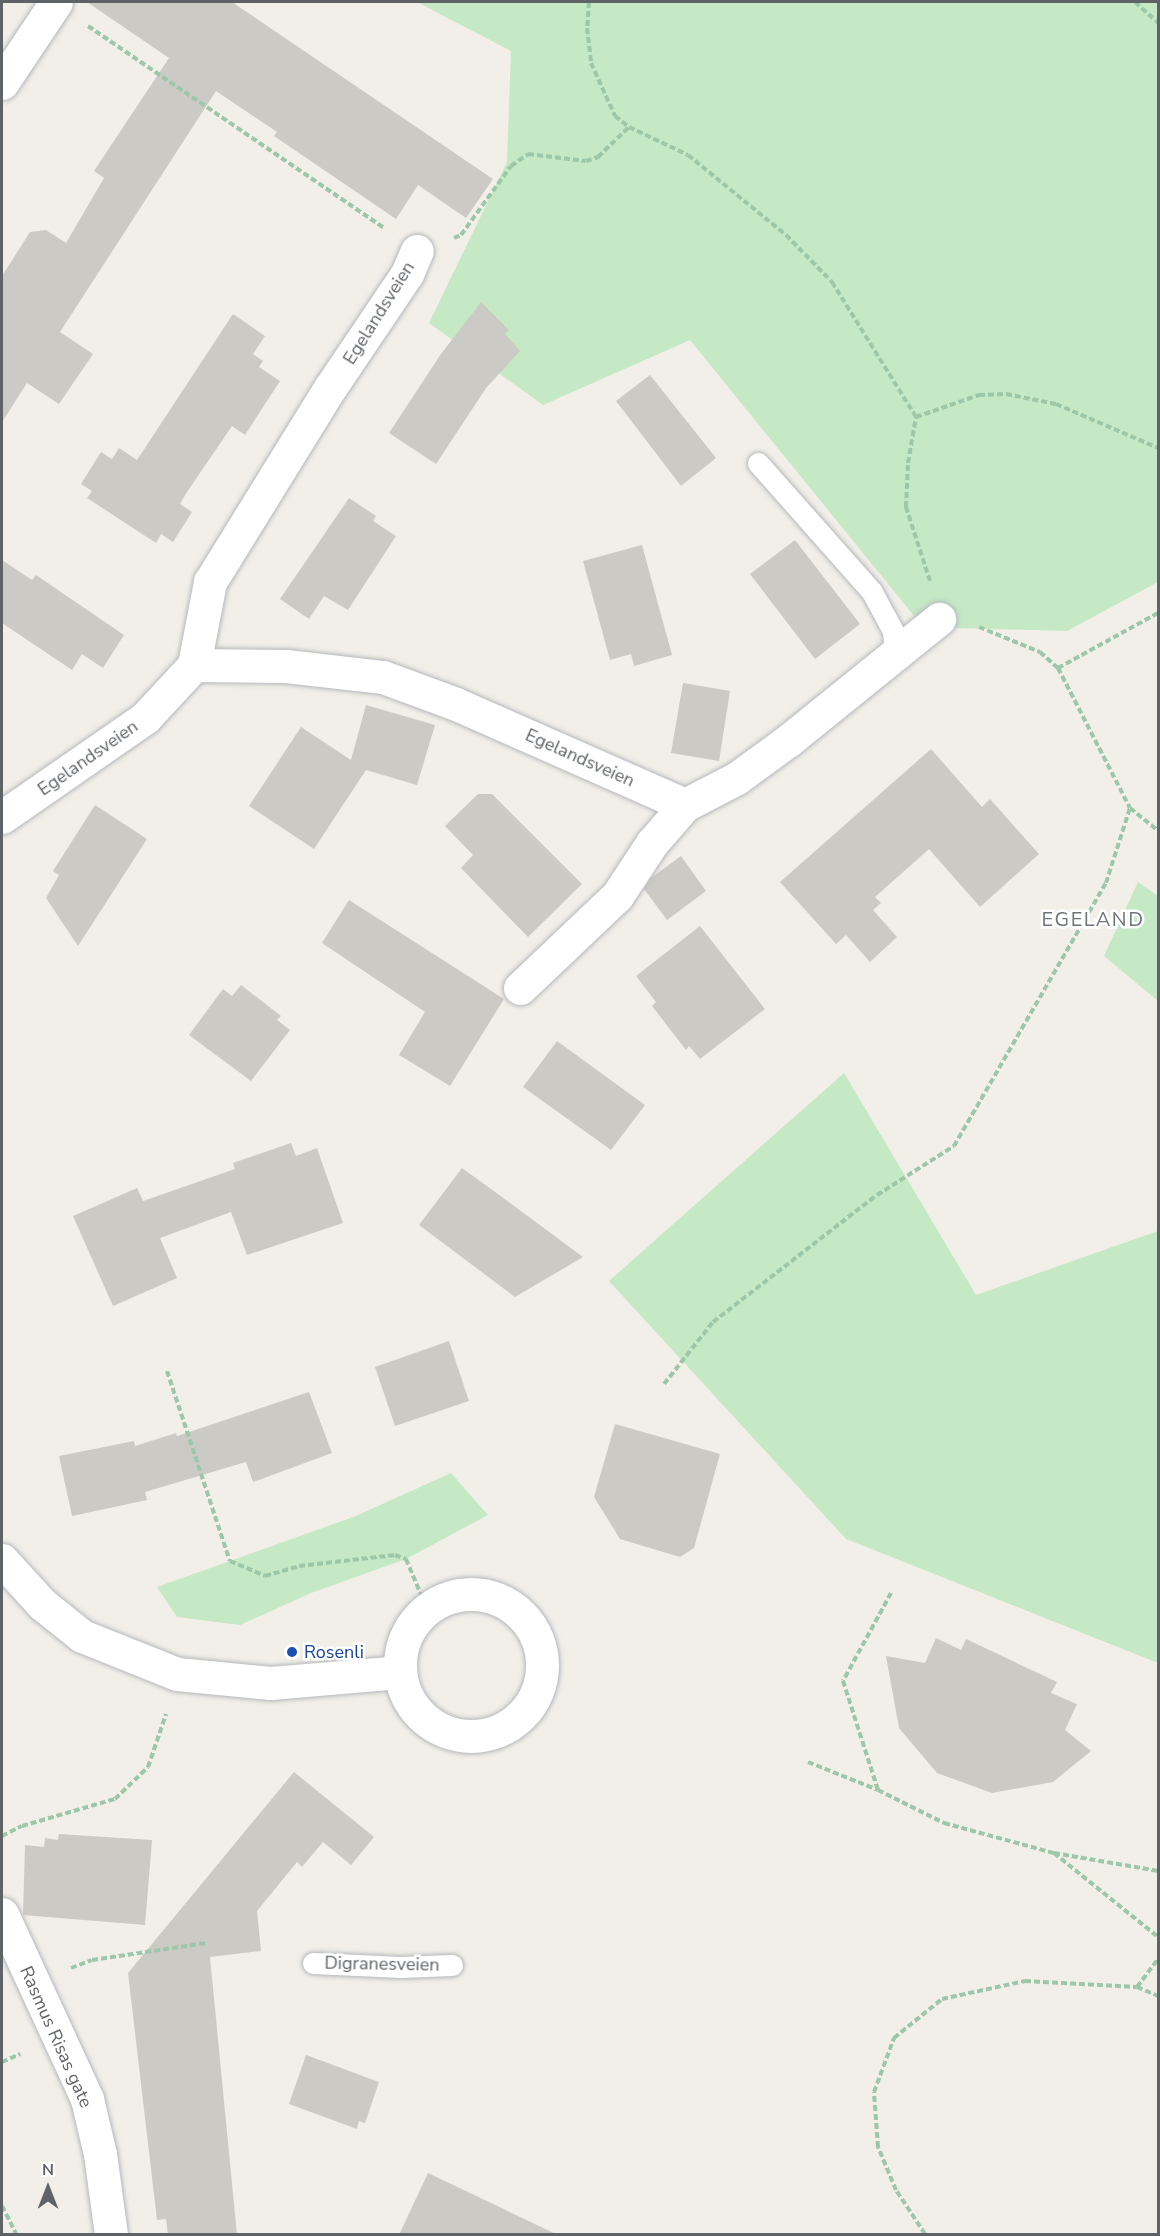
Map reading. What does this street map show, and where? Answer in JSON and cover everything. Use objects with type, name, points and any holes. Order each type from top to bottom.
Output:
[{"type":"street","points":[[2,83],[56,3]]},
{"type":"street","name":"Egelandsveien","points":[[2,817],[145,718],[194,665],[210,582],[330,388],[407,274],[417,251]]},
{"type":"street","points":[[520,988],[617,896],[652,843],[685,805],[737,778],[781,746],[895,652],[939,619]]},
{"type":"street","name":"Egelandsveien","points":[[194,665],[310,668],[383,677],[456,704],[685,805]]},
{"type":"street","points":[[2,1560],[42,1604],[82,1636],[177,1674],[271,1683],[399,1672]]},
{"type":"street","points":[[483,1595],[511,1606],[532,1628],[542,1656],[539,1688],[529,1708],[514,1723],[486,1736],[456,1736],[429,1723],[408,1701],[399,1672],[401,1649],[410,1626],[426,1609],[453,1596],[483,1595]]},
{"type":"street","name":"Rasmus Risas gate","points":[[2,1914],[87,2099],[100,2154],[111,2235]]},
{"type":"lane","points":[[758,463],[872,592],[893,631],[895,652]]},
{"type":"lane","name":"Digranesveien","points":[[313,1963],[401,1967],[452,1965]]},
{"type":"path","points":[[589,2],[587,28],[591,63],[615,116],[629,127],[688,155],[786,235],[832,282],[916,417],[908,463],[906,507],[939,619],[1006,637],[1040,652],[1058,668],[1130,808],[1158,831]]},
{"type":"path","points":[[1135,2],[1158,23]]},
{"type":"path","name":"Egelandsveien","points":[[56,3],[417,251]]},
{"type":"path","points":[[417,251],[461,235],[511,166],[528,154],[586,161],[598,158],[629,127]]},
{"type":"path","points":[[916,417],[979,395],[1006,394],[1056,404],[1158,448]]},
{"type":"path","points":[[1058,668],[1158,613]]},
{"type":"path","points":[[664,1384],[713,1322],[877,1195],[954,1146],[1106,883],[1130,808]]},
{"type":"path","points":[[167,1371],[230,1560],[265,1576],[299,1566],[395,1555],[406,1559],[426,1609]]},
{"type":"path","points":[[878,1790],[843,1681],[891,1593]]},
{"type":"path","points":[[2,1836],[22,1826],[115,1799],[148,1767],[166,1712]]},
{"type":"path","points":[[808,1762],[878,1790],[944,1823],[1054,1853],[1158,1871]]},
{"type":"path","points":[[1054,1853],[1158,1937]]},
{"type":"path","points":[[29,1974],[53,1974],[92,1960],[207,1943]]},
{"type":"path","points":[[1137,1987],[1158,1959]]},
{"type":"path","points":[[924,2235],[896,2190],[878,2147],[874,2092],[894,2038],[942,1999],[1025,1982],[1137,1987],[1158,1996]]},
{"type":"path","points":[[2,2206],[16,2235]]},
{"type":"green space","points":[[417,2],[1158,2],[1158,582],[1067,631],[923,627],[690,340],[543,405],[429,323],[507,162],[511,51]]},
{"type":"green space","points":[[1138,882],[1158,896],[1158,1001],[1104,956]]},
{"type":"green space","points":[[844,1073],[976,1295],[1158,1231],[1158,1663],[846,1539],[609,1281]]},
{"type":"green space","points":[[451,1473],[488,1515],[406,1559],[311,1593],[240,1625],[177,1617],[157,1587],[356,1516]]},
{"type":"building","points":[[87,2],[232,2],[493,179],[466,218],[418,185],[396,219],[274,136],[277,132],[216,91],[60,332],[93,354],[59,404],[27,383],[2,422],[2,276],[30,232],[46,230],[66,243],[104,178],[94,171],[169,58]]},
{"type":"building","points":[[481,302],[509,330],[505,334],[520,351],[486,388],[436,464],[389,433],[441,354]]},
{"type":"building","points":[[233,314],[265,336],[253,354],[263,361],[259,367],[280,381],[245,435],[232,426],[187,492],[180,504],[192,512],[173,542],[161,534],[156,543],[87,498],[92,491],[81,484],[101,452],[112,459],[119,448],[137,460]]},
{"type":"building","points":[[650,375],[716,458],[681,486],[616,401]]},
{"type":"building","points":[[349,498],[376,516],[373,521],[396,536],[348,610],[324,596],[309,619],[280,599]]},
{"type":"building","points":[[795,540],[860,624],[815,659],[750,574]]},
{"type":"building","points":[[642,545],[672,655],[634,666],[631,654],[610,660],[583,561]]},
{"type":"building","points":[[2,560],[32,580],[36,575],[124,635],[103,668],[82,654],[72,670],[2,623]]},
{"type":"building","points":[[683,683],[730,691],[719,761],[671,753]]},
{"type":"building","points":[[366,705],[435,725],[417,785],[366,770],[314,849],[249,806],[301,727],[351,760]]},
{"type":"building","points":[[931,749],[982,807],[990,799],[1039,854],[980,907],[929,849],[875,897],[881,903],[873,910],[897,937],[870,962],[846,935],[836,944],[780,882]]},
{"type":"building","points":[[478,794],[492,794],[582,884],[528,937],[461,868],[473,855],[445,826]]},
{"type":"building","points":[[95,805],[147,839],[78,946],[46,898],[59,875],[53,871]]},
{"type":"building","points":[[681,856],[706,891],[667,920],[644,889],[651,878]]},
{"type":"building","points":[[349,900],[504,999],[450,1086],[399,1055],[425,1012],[322,943]]},
{"type":"building","points":[[700,926],[765,1009],[700,1059],[689,1046],[686,1050],[652,1006],[656,1002],[636,976]]},
{"type":"building","points":[[241,985],[281,1016],[277,1020],[290,1030],[251,1081],[189,1035],[223,989],[232,996]]},
{"type":"building","points":[[557,1041],[645,1105],[611,1150],[523,1087]]},
{"type":"building","points":[[291,1143],[296,1156],[317,1148],[343,1223],[247,1255],[231,1212],[160,1238],[177,1278],[113,1306],[73,1216],[137,1188],[143,1201],[235,1169],[233,1163]]},
{"type":"building","points":[[462,1168],[583,1257],[515,1297],[419,1225]]},
{"type":"building","points":[[449,1341],[469,1401],[395,1426],[375,1367]]},
{"type":"building","points":[[309,1392],[332,1453],[253,1482],[246,1462],[145,1492],[147,1500],[72,1516],[59,1456],[134,1441],[135,1446],[176,1433],[177,1436]]},
{"type":"building","points":[[615,1424],[720,1454],[694,1548],[680,1557],[620,1539],[594,1497]]},
{"type":"building","points":[[936,1638],[961,1650],[966,1639],[1057,1682],[1051,1693],[1077,1704],[1065,1730],[1091,1751],[1053,1782],[992,1793],[937,1773],[899,1728],[886,1656],[925,1663]]},
{"type":"building","points":[[294,1772],[374,1837],[351,1865],[323,1842],[302,1867],[297,1862],[257,1911],[261,1951],[210,1957],[237,2235],[168,2235],[166,2219],[157,2220],[128,1973]]},
{"type":"building","points":[[59,1834],[152,1840],[145,1925],[23,1915],[25,1845],[44,1847],[45,1838],[58,1840]]},
{"type":"building","points":[[306,2055],[379,2082],[365,2123],[359,2121],[357,2129],[289,2104]]},
{"type":"building","points":[[428,2173],[558,2235],[399,2235]]},
{"type":"place","name":"Rosenli","points":[[292,1652]]},
{"type":"district","name":"EGELAND","points":[[1093,919]]}]
